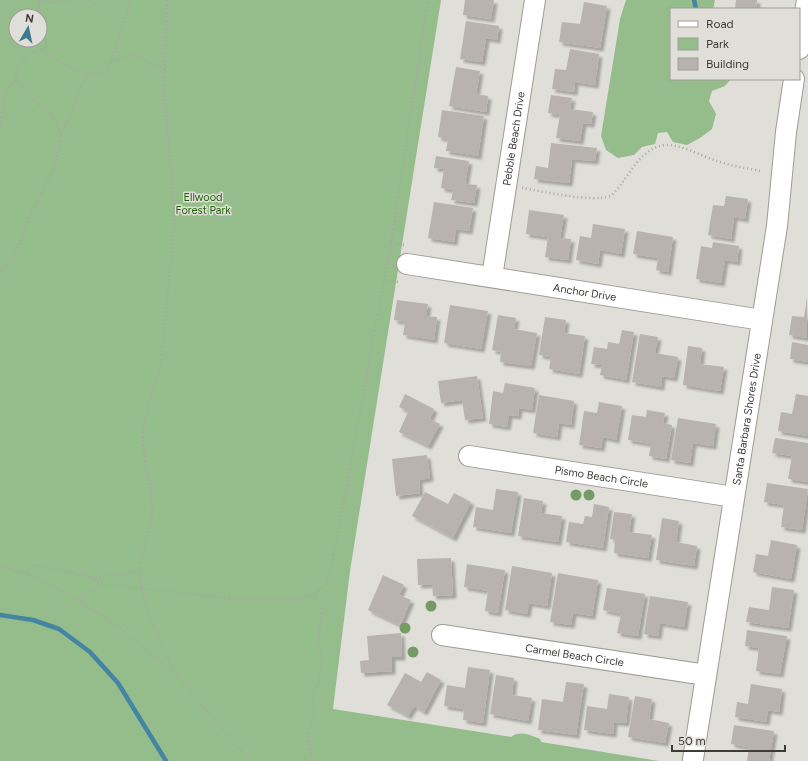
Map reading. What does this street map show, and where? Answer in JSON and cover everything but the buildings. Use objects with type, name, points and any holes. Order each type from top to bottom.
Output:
[{"type":"street","name":"Pebble Beach Drive","points":[[492,277],[535,0]]},
{"type":"street","points":[[800,43],[807,0]]},
{"type":"street","name":"Santa Barbara Shores Drive","points":[[693,759],[777,226],[786,132],[794,80]]},
{"type":"street","name":"Anchor Drive","points":[[407,264],[762,320]]},
{"type":"street","name":"Pismo Beach Circle","points":[[469,456],[734,497]]},
{"type":"street","name":"Carmel Beach Circle","points":[[442,635],[706,675]]},
{"type":"path","points":[[45,51],[46,41],[38,0],[50,4],[56,4],[73,0]]},
{"type":"path","points":[[88,0],[93,4],[99,5],[105,0]]},
{"type":"path","points":[[61,136],[58,126],[52,116],[25,92],[16,80],[16,71],[27,56],[39,50],[45,51],[58,61],[87,73],[100,74],[106,70],[112,61],[132,0]]},
{"type":"path","points":[[166,0],[164,90],[174,203],[174,225],[161,366],[157,384],[145,416],[143,435],[144,453],[152,489],[152,516],[142,556],[140,572],[148,610],[174,672]]},
{"type":"path","points":[[26,574],[29,567],[38,565],[91,577],[104,584],[234,599],[292,599],[314,595],[326,585],[331,570],[385,280],[428,0]]},
{"type":"path","points":[[112,61],[128,56],[136,56],[165,69]]},
{"type":"path","points":[[0,275],[16,252],[32,211],[55,167],[61,136],[67,125],[87,73]]},
{"type":"path","points":[[0,125],[5,92],[16,80]]},
{"type":"path","points":[[521,188],[589,198],[602,198],[617,190],[637,162],[648,152],[656,147],[666,145],[681,148],[718,161],[761,171]]},
{"type":"path","points":[[391,243],[405,245]]},
{"type":"path","points":[[385,280],[398,282]]},
{"type":"path","points":[[0,568],[26,574],[51,585],[78,600],[118,627],[174,672],[250,761]]},
{"type":"path","points":[[91,577],[140,572]]},
{"type":"path","points":[[78,600],[104,584]]},
{"type":"path","points":[[312,761],[308,732],[314,714],[312,695],[319,682],[322,658],[318,643],[322,606],[314,595]]},
{"type":"green space","name":"Ellwood Forest Park","points":[[0,0],[441,0],[350,571],[333,709],[511,737],[518,734],[525,734],[540,739],[541,742],[659,761],[0,761]]},
{"type":"green space","points":[[626,0],[715,0],[713,8],[670,8],[670,80],[730,80],[725,86],[712,91],[709,101],[716,114],[712,129],[687,145],[673,142],[667,132],[658,133],[655,144],[642,147],[634,155],[618,158],[606,150],[601,136],[620,19]]},
{"type":"waterway","points":[[694,0],[696,8]]},
{"type":"waterway","points":[[0,615],[33,620],[59,629],[90,652],[118,683],[166,761]]}]
